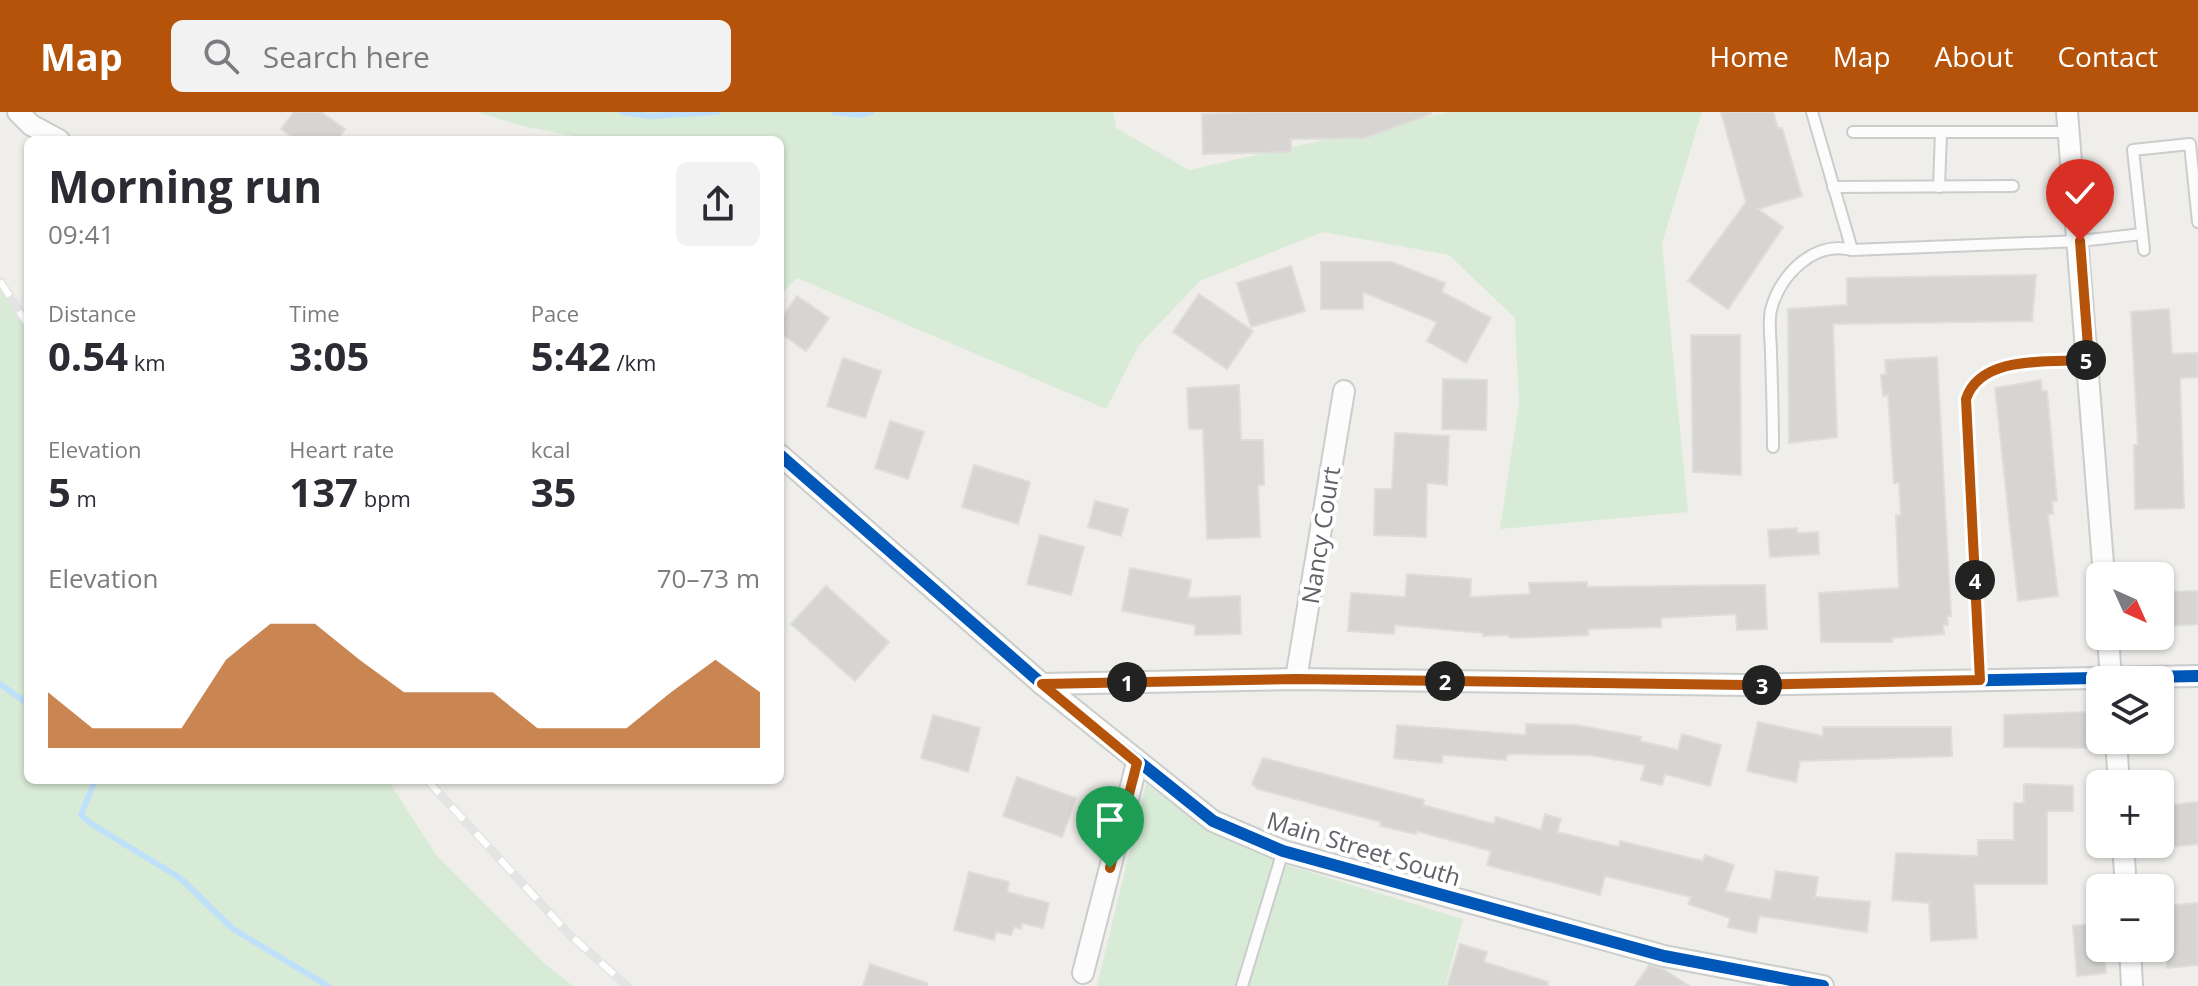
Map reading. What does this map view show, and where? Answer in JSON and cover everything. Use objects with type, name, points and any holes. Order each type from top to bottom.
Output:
[{"type":"street","points":[[18,112],[31,125],[52,136]]},
{"type":"street","points":[[2068,122],[2080,241],[2103,562]]},
{"type":"street","name":"Nancy Court","points":[[1296,679],[1344,391]]},
{"type":"street","name":"Main Street South","points":[[784,458],[1042,684],[1213,821],[1283,851],[1664,956],[1746,978],[1823,986]]},
{"type":"street","points":[[2174,677],[2198,676]]},
{"type":"street","points":[[1042,684],[1296,679],[1745,685],[2086,678]]},
{"type":"street","points":[[1083,973],[1137,763]]},
{"type":"street","points":[[2131,962],[2132,986]]},
{"type":"lane","points":[[1812,112],[1852,250]]},
{"type":"lane","points":[[1853,132],[1941,132],[2068,122]]},
{"type":"lane","points":[[1939,187],[1941,132]]},
{"type":"lane","points":[[2144,250],[2133,150],[2190,144],[2198,222]]},
{"type":"lane","points":[[1833,187],[2013,186]]},
{"type":"lane","points":[[1773,447],[1770,312],[1791,274],[1812,254],[1825,247],[1852,250],[2080,241],[2142,234]]},
{"type":"lane","points":[[1980,680],[1966,399],[1976,379],[1996,368],[2089,360]]},
{"type":"lane","points":[[1242,986],[1283,851]]},
{"type":"green space","points":[[477,112],[1113,112],[1116,128],[1189,170],[1449,112],[1702,112],[1662,243],[1688,512],[1500,529],[1519,403],[1515,318],[1449,255],[1323,232],[1200,281],[1139,345],[1106,409],[797,278],[784,291],[784,136],[574,136],[523,126]]},
{"type":"green space","points":[[0,286],[24,320],[24,784],[391,784],[436,855],[546,965],[573,986],[0,986]]},
{"type":"green space","points":[[1146,784],[1209,831],[1287,865],[1463,919],[1445,986],[1097,986]]},
{"type":"building","points":[[294,112],[321,112],[345,129],[340,136],[291,136],[281,129]]},
{"type":"building","points":[[1721,112],[1773,112],[1778,128],[1782,128],[1802,196],[1758,209],[1783,227],[1728,309],[1688,281],[1746,202]]},
{"type":"building","points":[[1202,114],[1431,114],[1365,138],[1291,139],[1291,152],[1203,154]]},
{"type":"building","points":[[1321,262],[1392,262],[1445,283],[1442,292],[1491,318],[1466,363],[1427,341],[1437,322],[1363,292],[1363,309],[1321,309]]},
{"type":"building","points":[[1291,266],[1305,311],[1251,327],[1237,283]]},
{"type":"building","points":[[2036,275],[2032,321],[1833,324],[1837,437],[1789,443],[1788,309],[1847,305],[1847,278]]},
{"type":"building","points":[[1199,294],[1253,331],[1227,369],[1173,332]]},
{"type":"building","points":[[797,296],[829,318],[806,351],[784,336],[784,315]]},
{"type":"building","points":[[2169,309],[2172,354],[2198,353],[2198,377],[2180,378],[2184,508],[2135,509],[2134,445],[2138,445],[2131,312]]},
{"type":"building","points":[[1691,335],[1740,335],[1741,475],[1693,472]]},
{"type":"building","points":[[1937,357],[1951,616],[1947,616],[1948,625],[1943,625],[1944,634],[1892,638],[1892,642],[1821,642],[1819,593],[1899,588],[1896,515],[1901,515],[1899,483],[1894,483],[1888,395],[1883,396],[1881,375],[1886,374],[1885,360]]},
{"type":"building","points":[[843,358],[881,371],[865,418],[827,406]]},
{"type":"building","points":[[1443,379],[1487,380],[1486,430],[1442,429]]},
{"type":"building","points":[[2041,380],[2042,391],[2047,391],[2057,501],[2052,501],[2053,514],[2048,514],[2058,596],[2018,601],[1995,388]]},
{"type":"building","points":[[1239,385],[1241,440],[1263,440],[1264,485],[1258,485],[1260,537],[1207,539],[1203,429],[1189,429],[1187,388]]},
{"type":"building","points":[[890,421],[924,432],[908,479],[875,468]]},
{"type":"building","points":[[1395,433],[1449,436],[1447,485],[1427,483],[1426,537],[1374,535],[1375,489],[1392,489]]},
{"type":"building","points":[[974,465],[1030,482],[1018,524],[962,507]]},
{"type":"building","points":[[1095,501],[1128,509],[1121,536],[1088,527]]},
{"type":"building","points":[[1797,528],[1797,533],[1818,532],[1819,554],[1770,557],[1768,530]]},
{"type":"building","points":[[1040,535],[1084,547],[1071,595],[1027,584]]},
{"type":"building","points":[[1130,568],[1191,580],[1188,598],[1240,596],[1241,634],[1195,635],[1195,625],[1122,611]]},
{"type":"building","points":[[1407,574],[1471,579],[1470,597],[1530,594],[1529,583],[1587,582],[1587,587],[1765,585],[1767,629],[1737,630],[1736,614],[1661,618],[1661,627],[1588,629],[1588,635],[1509,638],[1509,635],[1483,636],[1483,633],[1395,625],[1394,634],[1348,631],[1351,593],[1405,597]]},
{"type":"building","points":[[826,586],[889,642],[855,681],[791,624]]},
{"type":"building","points":[[2198,591],[2198,624],[2174,626],[2174,592]]},
{"type":"building","points":[[2086,712],[2086,748],[2004,747],[2004,715]]},
{"type":"building","points":[[933,715],[980,728],[968,772],[921,758]]},
{"type":"building","points":[[1758,722],[1823,736],[1823,727],[1951,727],[1952,756],[1800,761],[1796,782],[1747,771]]},
{"type":"building","points":[[1526,724],[1576,725],[1641,737],[1640,741],[1678,750],[1682,734],[1721,745],[1710,786],[1665,774],[1662,785],[1641,780],[1645,765],[1589,755],[1507,754],[1506,760],[1443,755],[1442,763],[1394,758],[1397,725],[1526,735]]},
{"type":"building","points":[[1263,758],[1424,800],[1423,805],[1494,824],[1496,817],[1541,830],[1545,814],[1561,819],[1557,832],[1619,847],[1620,841],[1703,861],[1705,855],[1734,865],[1725,891],[1771,900],[1776,871],[1818,877],[1815,897],[1870,902],[1867,932],[1759,916],[1756,933],[1728,927],[1730,918],[1688,904],[1691,897],[1605,876],[1600,895],[1487,865],[1491,851],[1416,831],[1416,834],[1380,826],[1381,822],[1258,789],[1252,784]]},
{"type":"building","points":[[1017,777],[1076,798],[1062,837],[1003,816]]},
{"type":"building","points":[[2024,784],[2073,786],[2073,811],[2047,811],[2047,884],[1974,884],[1977,938],[1931,941],[1929,903],[1892,900],[1896,853],[1978,856],[1978,840],[2014,840],[2014,803],[2024,803]]},
{"type":"building","points":[[2198,802],[2198,844],[2174,847],[2174,805]]},
{"type":"building","points":[[969,872],[1009,882],[1007,892],[1049,903],[1043,928],[1022,923],[1021,929],[1014,927],[1011,935],[996,932],[994,940],[954,930]]},
{"type":"building","points":[[2198,903],[2198,965],[2167,968],[2166,962],[2174,962],[2174,905]]},
{"type":"building","points":[[2086,925],[2086,962],[2105,962],[2106,973],[2077,976],[2073,926]]},
{"type":"building","points":[[1460,944],[1487,952],[1484,962],[1548,982],[1548,986],[1447,986]]},
{"type":"building","points":[[870,964],[927,983],[927,986],[863,986]]},
{"type":"building","points":[[1649,965],[1663,969],[1689,986],[1635,986]]},
{"type":"waterway","points":[[622,112],[650,116],[717,112]]},
{"type":"waterway","points":[[834,112],[860,115],[871,112]]},
{"type":"waterway","points":[[0,684],[24,701]]},
{"type":"waterway","points":[[93,784],[81,815],[90,823],[180,878],[233,929],[328,986]]},
{"type":"railway","points":[[0,281],[24,319]]},
{"type":"railway","points":[[431,784],[569,934],[627,986]]},
{"type":"cycle path","points":[[784,458],[1042,684],[1213,821],[1283,851],[1664,956],[1823,986]]},
{"type":"cycle path","points":[[1042,684],[1296,679],[1745,685],[2198,676]]},
{"type":"route","points":[[1110,868],[1137,763],[1042,684],[1296,679],[1745,685],[1980,680],[1966,399],[1976,379],[1996,368],[2089,360],[2080,241]]}]
